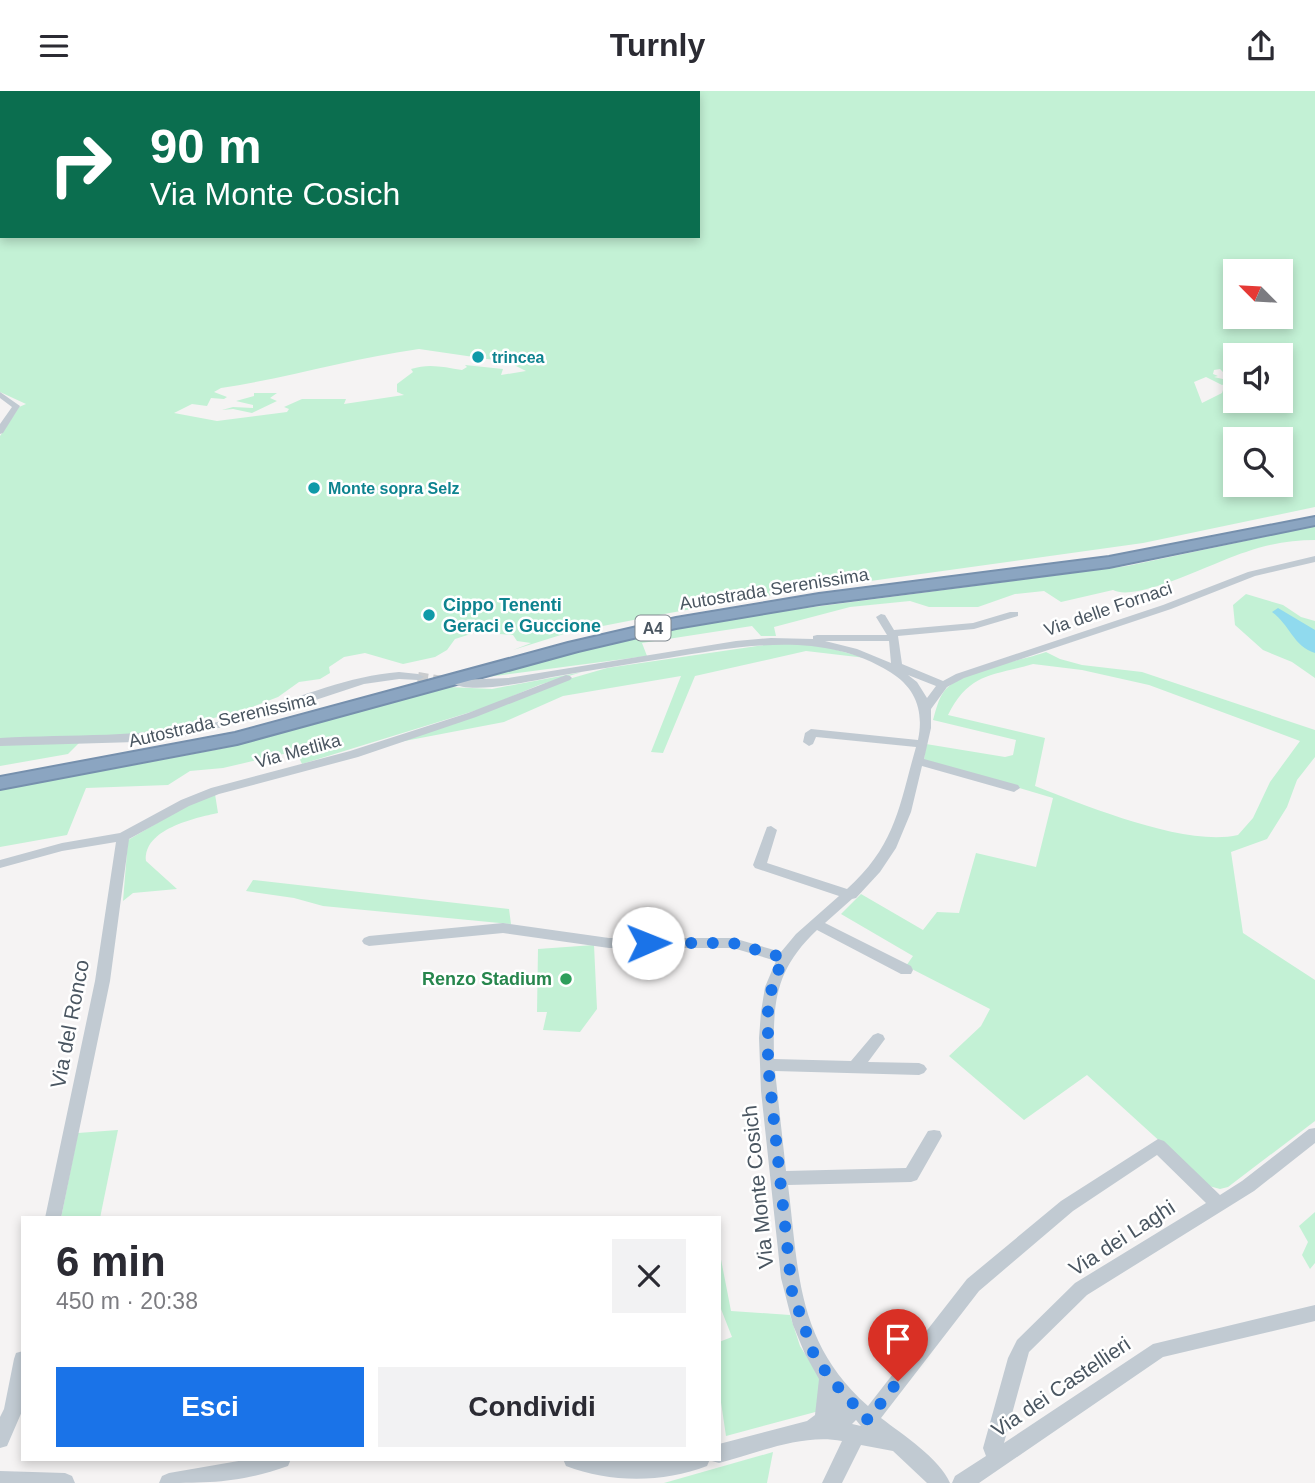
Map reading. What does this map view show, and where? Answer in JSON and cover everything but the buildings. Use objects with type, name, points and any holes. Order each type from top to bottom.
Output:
[{"type":"highway","name":"Autostrada Serenissima","points":[[0,775],[233,731],[569,641],[670,618],[815,593],[1116,554],[1315,514]]},
{"type":"highway","name":"Autostrada Serenissima","points":[[0,783],[225,741],[574,647],[676,623],[819,599],[1109,562],[1315,520]]},
{"type":"street","points":[[0,394],[16,406],[0,431]]},
{"type":"street","name":"Via delle Fornaci","points":[[925,709],[943,685],[960,676],[1157,611],[1252,574],[1315,559]]},
{"type":"street","points":[[799,641],[833,637],[892,636],[974,626],[1014,614]]},
{"type":"street","points":[[880,617],[892,636],[897,666],[913,675],[943,685]]},
{"type":"street","points":[[459,683],[489,684],[770,640],[799,641],[842,648],[890,667],[912,685],[925,709]]},
{"type":"street","name":"Via Metlika","points":[[0,864],[62,848],[123,837],[185,803],[215,791],[354,754],[472,715],[604,665]]},
{"type":"street","points":[[0,742],[91,742],[153,737],[262,714],[355,682],[391,675],[418,677]]},
{"type":"street","name":"Via Monte Cosich","points":[[859,1421],[813,1352],[792,1291],[768,1065],[768,1009],[773,982],[784,958],[816,925],[851,895],[893,844],[908,802],[922,744],[925,709]]},
{"type":"street","points":[[809,742],[811,733],[922,744]]},
{"type":"street","points":[[917,761],[1014,788]]},
{"type":"street","points":[[771,830],[760,865],[851,895]]},
{"type":"street","name":"Via del Ronco","points":[[53,1216],[96,1018],[117,896],[123,837]]},
{"type":"street","points":[[816,925],[906,970]]},
{"type":"street","points":[[369,941],[503,928],[608,943],[733,943],[784,958]]},
{"type":"street","points":[[855,1067],[878,1039]]},
{"type":"street","points":[[768,1065],[919,1069]]},
{"type":"street","name":"Via dei Laghi","points":[[996,1458],[993,1448],[1017,1358],[1024,1346],[1081,1289],[1248,1186],[1315,1134]]},
{"type":"street","points":[[779,1178],[911,1174],[934,1136]]},
{"type":"street","points":[[832,1483],[859,1421],[973,1285],[1067,1206],[1158,1146],[1219,1204]]},
{"type":"street","name":"Via dei Castellieri","points":[[962,1483],[1159,1350],[1315,1313]]},
{"type":"street","points":[[0,1439],[13,1410],[21,1369]]},
{"type":"street","points":[[823,1426],[829,1377]]},
{"type":"street","points":[[721,1453],[823,1426],[859,1421],[897,1443],[940,1483]]},
{"type":"street","points":[[169,1483],[251,1469],[275,1461]]},
{"type":"street","points":[[583,1461],[621,1469],[652,1468],[689,1461]]},
{"type":"street","points":[[4,1481],[65,1483]]},
{"type":"green space","points":[[700,91],[1315,91],[1315,507],[1143,543],[777,594],[664,614],[567,633],[513,650],[531,643],[517,641],[513,635],[499,634],[493,627],[455,639],[447,650],[435,657],[403,664],[365,653],[344,657],[329,667],[330,673],[320,679],[299,682],[278,697],[239,712],[176,727],[120,736],[0,740],[0,436],[19,407],[26,404],[0,392],[0,238],[700,238]],"holes":[[[419,349],[508,362],[526,371],[501,375],[503,369],[465,365],[467,367],[462,370],[424,366],[411,369],[413,372],[397,384],[397,392],[404,395],[344,404],[346,399],[302,399],[284,407],[289,409],[287,412],[217,421],[174,413],[192,404],[207,406],[211,398],[224,399],[227,397],[214,392],[221,388]]]},
{"type":"green space","points":[[254,393],[277,393],[270,398],[277,401],[252,413],[222,410],[233,407],[253,408],[253,405],[236,401],[254,396]]},
{"type":"green space","points":[[1315,526],[1315,540],[1280,543],[1254,549],[1140,591],[1113,590],[1061,602],[1044,591],[1015,594],[978,607],[929,607],[910,601],[850,607],[774,627],[776,636],[761,636],[752,626],[642,643],[647,656],[465,680],[593,645],[737,617],[1127,566]]},
{"type":"green space","points":[[1246,594],[1283,605],[1301,617],[1315,621],[1315,678],[1292,662],[1263,650],[1235,625],[1233,605]]},
{"type":"green space","points":[[785,642],[822,646],[866,658],[806,651],[695,676],[663,753],[651,752],[681,676],[563,696],[504,722],[389,744],[555,683],[607,668]]},
{"type":"green space","points":[[1046,652],[1082,665],[1142,672],[1315,730],[1315,757],[1297,780],[1287,807],[1267,839],[1231,852],[1243,933],[1315,980],[1315,1121],[1228,1187],[1220,1189],[1209,1186],[1087,1075],[1024,1120],[949,1056],[981,1026],[990,1009],[906,966],[913,956],[841,914],[861,894],[923,930],[937,912],[959,913],[976,853],[1036,867],[1053,798],[924,760],[926,744],[1005,757],[1013,755],[1016,740],[933,720],[941,697],[953,683],[992,667]],"holes":[[[1033,664],[1082,670],[1149,685],[1300,741],[1270,782],[1253,818],[1238,835],[1216,837],[1191,835],[1136,823],[1035,786],[1045,738],[948,715],[964,691],[993,674]]]},
{"type":"green space","points":[[582,672],[539,685],[487,707],[302,764],[296,751],[223,768],[190,771],[168,785],[86,788],[67,835],[0,847],[0,790],[225,748],[449,687],[492,689]]},
{"type":"green space","points":[[0,742],[80,742],[68,754],[0,766]]},
{"type":"green space","points":[[215,794],[218,813],[172,827],[161,833],[147,850],[146,861],[177,889],[133,893],[123,901],[128,840],[188,805]]},
{"type":"green space","points":[[253,880],[509,909],[511,924],[323,906],[294,898],[246,891]]},
{"type":"green space","name":"Renzo Stadium","points":[[594,945],[597,1009],[580,1032],[543,1030],[547,1012],[537,1012],[538,949]]},
{"type":"green space","points":[[118,1130],[100,1216],[61,1216],[78,1133]]},
{"type":"green space","points":[[1315,1212],[1315,1263],[1310,1269],[1302,1255],[1308,1242],[1299,1226]]},
{"type":"green space","points":[[721,1259],[731,1311],[790,1315],[800,1346],[820,1378],[819,1411],[726,1436],[721,1402],[721,1341],[732,1337],[721,1309]]},
{"type":"green space","points":[[773,1452],[767,1483],[664,1483]]},
{"type":"water","points":[[1278,608],[1315,630],[1315,653],[1296,640],[1272,612]]},
{"type":"tunnel","points":[[418,677],[449,682]]},
{"type":"place","name":"trincea","points":[[478,357]]},
{"type":"place","name":"Monte sopra Selz","points":[[314,488]]},
{"type":"place","name":"Cippo Tenenti Geraci e Guccione","points":[[429,615]]},
{"type":"place","name":"Renzo Stadium","points":[[566,979]]},
{"type":"route","points":[[648,943],[733,943],[784,958],[773,982],[768,1009],[768,1065],[792,1291],[813,1352],[829,1377],[868,1420],[898,1381]]}]
